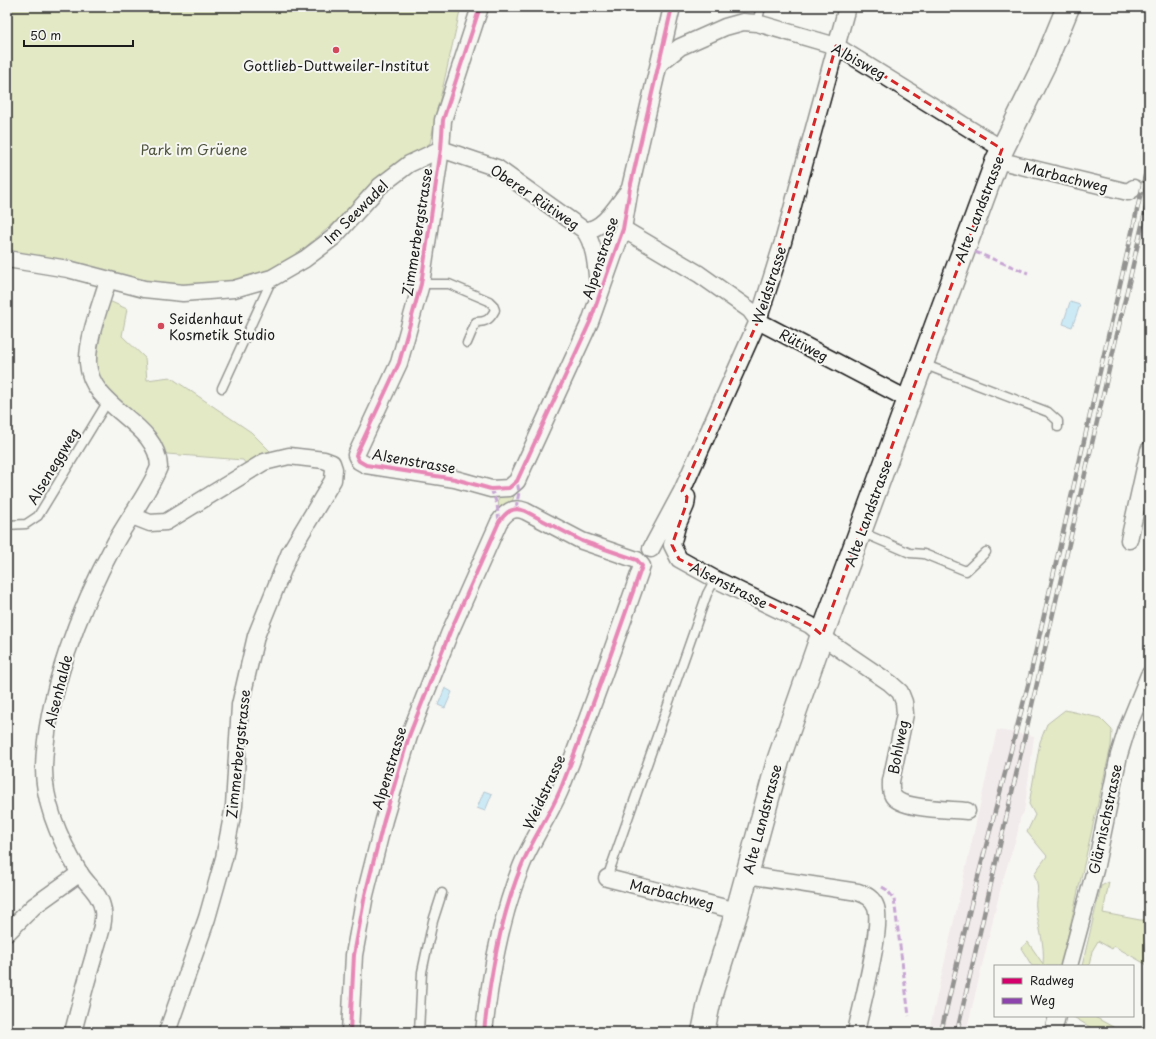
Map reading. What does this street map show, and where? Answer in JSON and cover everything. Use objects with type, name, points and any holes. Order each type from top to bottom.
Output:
[{"type":"main road","name":"Alte Landstrasse","points":[[703,1032],[711,994],[737,911],[778,761],[822,635],[861,532],[940,312],[1000,155],[1045,63],[1068,7]]},
{"type":"street","name":"Zimmerbergstrasse","points":[[356,455],[400,363],[422,284],[441,149],[442,120],[480,7]]},
{"type":"street","name":"Alpenstrasse","points":[[517,481],[590,322],[623,229],[630,188],[672,7]]},
{"type":"street","name":"Weidstrasse","points":[[651,549],[682,492],[758,321],[783,242],[847,7]]},
{"type":"street","name":"Albisweg","points":[[660,62],[680,48],[725,27],[743,22],[757,23],[836,46],[1000,155]]},
{"type":"street","name":"Oberer Rütiweg","points":[[441,149],[497,168],[584,230],[590,238],[593,248],[600,297]]},
{"type":"street","name":"Im Seewadel","points":[[108,280],[144,289],[183,293],[234,289],[272,278],[305,259],[334,237],[380,186],[409,164],[441,149]]},
{"type":"street","name":"Marbachweg","points":[[1000,155],[1128,192],[1134,188]]},
{"type":"street","name":"Oberer Rütiweg","points":[[584,230],[592,231],[600,226],[630,188]]},
{"type":"street","name":"Rütiweg","points":[[623,229],[699,274],[750,310],[758,321],[909,400]]},
{"type":"street","points":[[7,259],[68,269],[108,280],[90,344],[88,363],[91,378],[108,401],[151,441],[159,455],[159,467],[132,516]]},
{"type":"street","points":[[1129,540],[1149,450]]},
{"type":"street","name":"Alsenstrasse","points":[[356,455],[359,461],[366,465],[456,479],[491,489],[509,488],[517,481]]},
{"type":"street","name":"Zimmerbergstrasse","points":[[132,516],[150,524],[166,522],[264,462],[289,456],[324,460],[332,463],[334,469],[333,480],[290,552],[256,636],[240,705],[234,806],[224,858],[207,918],[167,1032]]},
{"type":"street","name":"Alsenstrasse","points":[[682,492],[687,496],[686,505],[677,526],[672,545],[679,559],[715,579],[810,625],[822,635]]},
{"type":"street","name":"Alpenstrasse","points":[[350,1032],[354,955],[365,895],[384,820],[409,736],[450,632],[499,522],[506,513],[516,508]]},
{"type":"street","name":"Weidstrasse","points":[[484,1032],[496,951],[521,866],[560,790],[593,705],[642,566],[637,560],[582,541],[525,511],[516,508]]},
{"type":"street","name":"Alsenhalde","points":[[72,1032],[104,919],[102,903],[98,895],[80,873],[62,841],[45,792],[44,769],[47,738],[58,685],[74,634],[92,589],[115,542],[132,516]]},
{"type":"street","name":"Bohlweg","points":[[822,635],[831,643],[890,683],[900,692],[904,702],[905,714],[891,781],[890,790],[894,797],[908,805],[968,811]]},
{"type":"street","name":"Glärnischstrasse","points":[[1070,965],[1094,870],[1119,755],[1127,729],[1149,675]]},
{"type":"street","points":[[7,934],[34,906],[80,873]]},
{"type":"street","points":[[747,875],[858,892],[870,897],[876,906],[878,917],[876,935],[856,1032]]},
{"type":"street","name":"Marbachweg","points":[[607,878],[737,911]]},
{"type":"street","points":[[1053,1032],[1057,1017]]},
{"type":"lane","points":[[757,23],[762,7]]},
{"type":"lane","points":[[222,388],[272,278]]},
{"type":"lane","points":[[422,284],[449,284],[488,301],[493,305],[495,310],[492,317],[486,322],[476,322],[467,342]]},
{"type":"lane","points":[[922,364],[1048,412],[1058,422],[1058,427]]},
{"type":"lane","name":"Alseneggweg","points":[[7,525],[26,524],[38,516],[108,401]]},
{"type":"lane","points":[[861,532],[910,553],[924,554],[966,571],[986,552]]},
{"type":"lane","points":[[607,878],[707,594],[715,579]]},
{"type":"lane","points":[[419,1032],[422,972],[433,921],[442,892]]},
{"type":"highlighted area","points":[[836,46],[1002,149],[822,635],[810,625],[679,559],[672,545],[686,505],[687,497],[682,491],[758,321]]},
{"type":"shaded area","points":[[997,730],[1034,736],[1024,812],[1020,818],[1017,835],[1002,882],[966,1032],[929,1032]]},
{"type":"green space","name":"Park im Grüene","points":[[7,7],[461,7],[430,143],[260,285],[185,293],[7,250]]},
{"type":"green space","points":[[107,300],[127,309],[122,336],[145,358],[147,380],[170,377],[251,432],[270,451],[247,466],[243,460],[167,454],[147,430],[92,395],[91,359]]},
{"type":"green space","points":[[516,490],[511,505],[499,510],[498,497]]},
{"type":"green space","points":[[1065,710],[1100,718],[1112,730],[1111,746],[1061,965],[1031,965],[1021,948],[1028,942],[1043,964],[1042,943],[1036,909],[1038,889],[1034,874],[1047,856],[1027,832],[1035,815],[1029,804],[1040,742],[1047,724]]},
{"type":"green space","points":[[1109,882],[1103,913],[1140,920],[1149,920],[1149,966],[1114,946],[1112,949],[1098,941],[1092,951],[1089,965],[1082,965],[1101,886]]},
{"type":"green space","points":[[1074,1017],[1095,1017],[1122,1032],[1098,1032]]},
{"type":"water","points":[[1070,302],[1080,305],[1072,327],[1063,324]]},
{"type":"water","points":[[445,688],[452,692],[445,708],[438,705]]},
{"type":"water","points":[[484,791],[492,794],[485,811],[477,808]]},
{"type":"railway","points":[[941,1032],[973,896],[1028,685],[1149,158]]},
{"type":"railway","points":[[957,1032],[1149,195]]},
{"type":"marked path","points":[[975,252],[1028,273]]},
{"type":"marked path","points":[[516,508],[519,492],[517,481]]},
{"type":"marked path","points":[[491,489],[497,504],[499,522]]},
{"type":"marked path","points":[[882,887],[887,890],[894,899],[909,1016]]},
{"type":"cycle path","points":[[480,7],[443,120],[441,149],[421,284],[399,363],[356,455],[359,461],[366,465],[455,479],[491,489],[509,488],[517,481],[590,322],[623,229],[630,188],[672,7]]},
{"type":"cycle path","points":[[350,1032],[354,955],[365,895],[384,820],[409,736],[450,632],[499,522],[504,515],[517,509],[525,511],[582,541],[637,560],[642,566],[593,705],[561,788],[552,808],[525,857],[507,907],[489,990],[484,1032]]},
{"type":"place","name":"Gottlieb-Duttweiler-Institut","points":[[336,50]]},
{"type":"place","name":"Seidenhaut Kosmetik Studio","points":[[161,326]]}]
